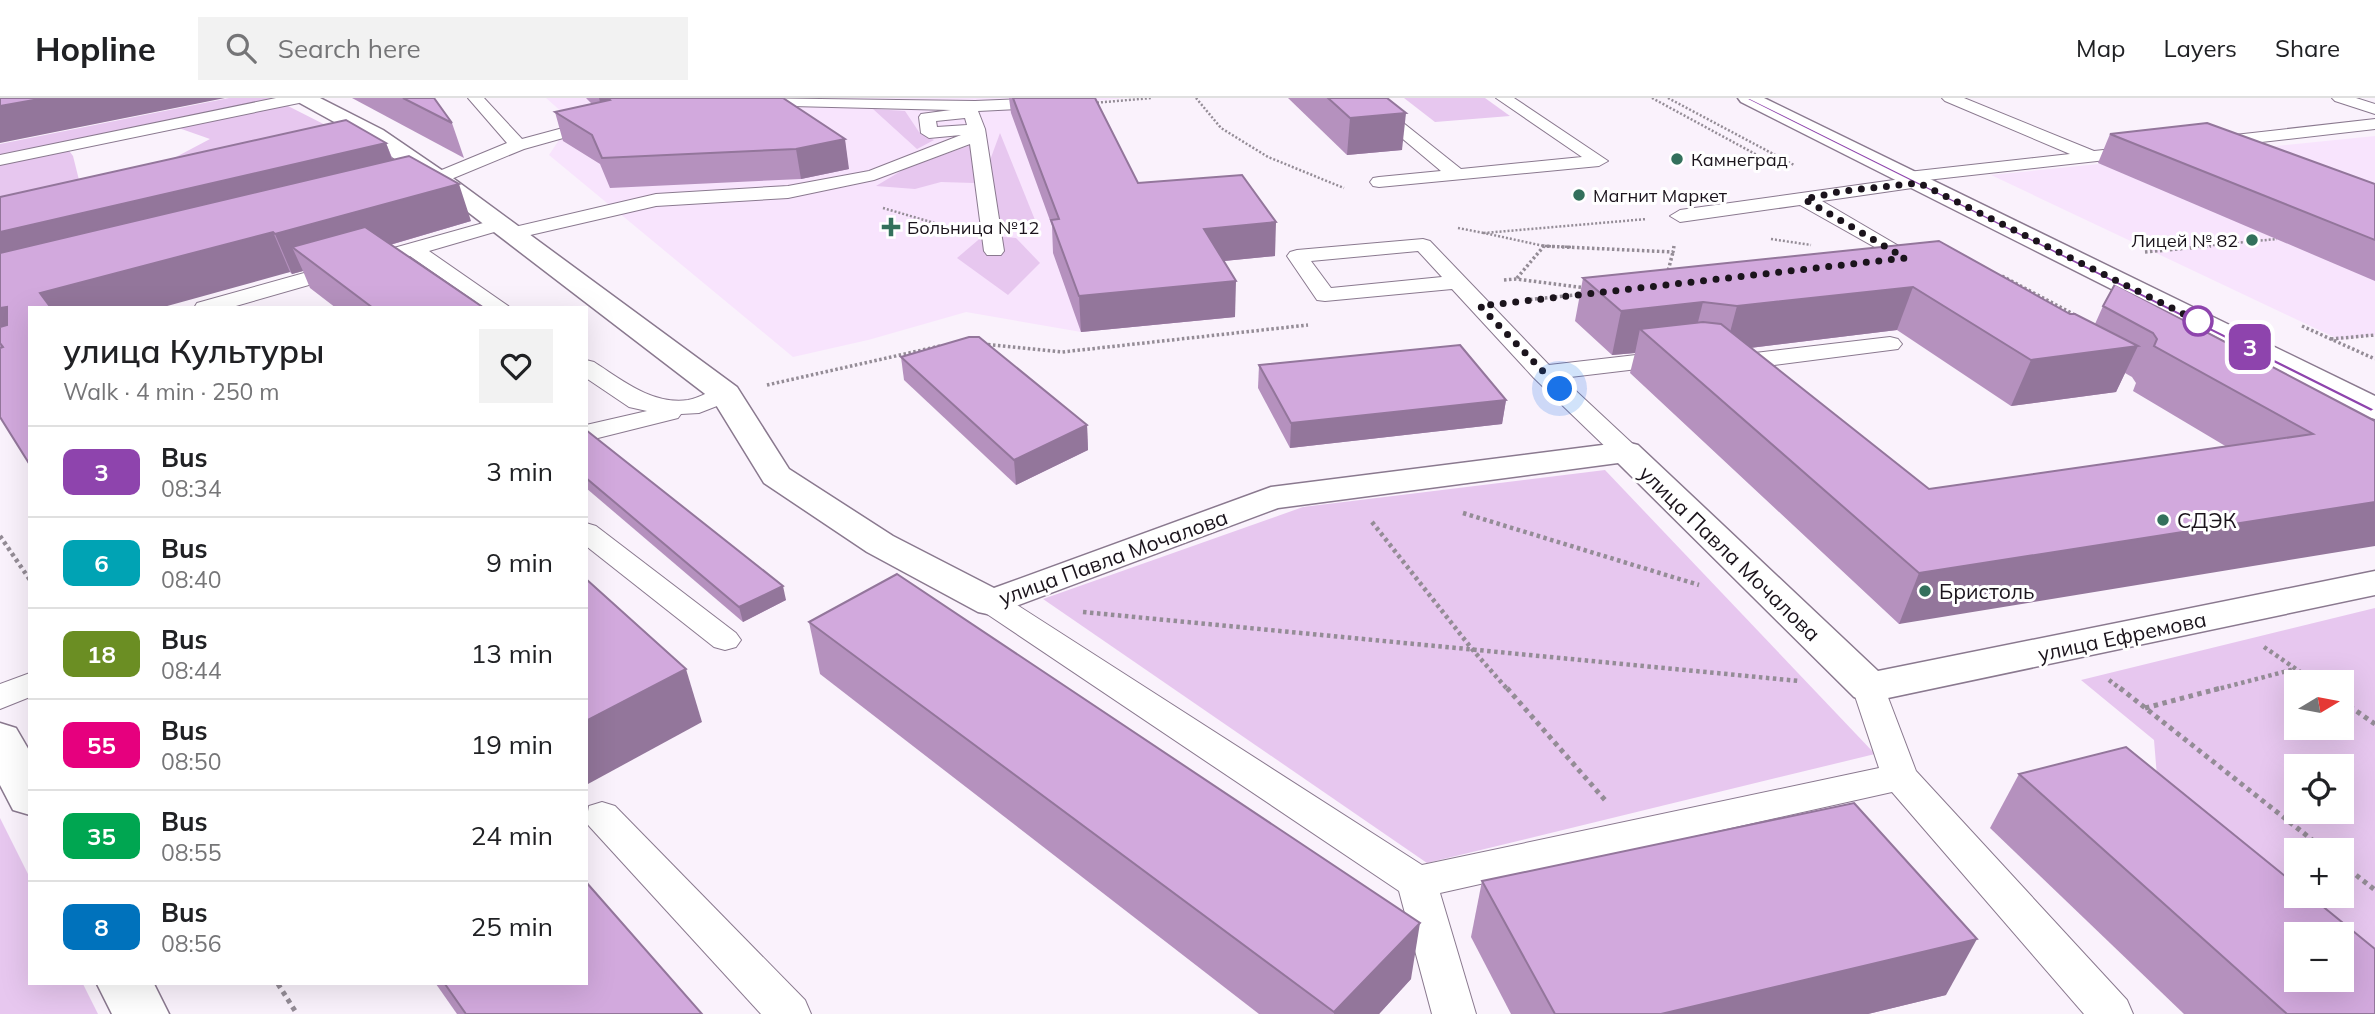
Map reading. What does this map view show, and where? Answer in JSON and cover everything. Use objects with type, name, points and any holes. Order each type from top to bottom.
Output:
[{"type":"street","name":"улица Павла Мочалова","points":[[305,98],[375,135],[425,181],[507,228],[726,394],[776,476],[880,544],[992,603],[1270,499],[1626,452],[1869,687]]},
{"type":"street","points":[[1748,98],[2375,409]]},
{"type":"street","name":"улица Ефремова","points":[[1869,687],[2375,583]]},
{"type":"street","points":[[0,739],[28,793]]},
{"type":"street","points":[[126,985],[141,1014]]},
{"type":"lane","points":[[0,160],[299,98]]},
{"type":"lane","points":[[476,98],[518,145]]},
{"type":"lane","points":[[725,100],[975,106],[1040,103],[1038,98]]},
{"type":"lane","points":[[1362,98],[1457,175]]},
{"type":"lane","points":[[1379,182],[1599,161],[1504,98]]},
{"type":"lane","points":[[1950,98],[2092,156]]},
{"type":"lane","points":[[2340,98],[2375,109]]},
{"type":"lane","points":[[425,181],[518,145],[617,118]]},
{"type":"lane","points":[[2186,146],[2375,124]]},
{"type":"lane","points":[[212,306],[412,248],[507,228],[656,200],[788,191],[874,175],[977,132],[994,249]]},
{"type":"lane","points":[[1680,216],[1804,199],[1913,180],[2159,149]]},
{"type":"lane","points":[[1804,199],[1941,279]]},
{"type":"lane","points":[[1457,282],[1325,295],[1297,256],[1423,244],[1543,373],[1626,452]]},
{"type":"lane","points":[[412,248],[496,306]]},
{"type":"lane","points":[[1543,373],[1890,344]]},
{"type":"lane","points":[[1715,359],[1770,388]]},
{"type":"lane","points":[[588,368],[638,402],[690,408]]},
{"type":"lane","points":[[588,433],[690,408],[726,394]]},
{"type":"lane","points":[[588,534],[725,640]]},
{"type":"lane","points":[[992,603],[1417,882],[1454,1014]]},
{"type":"lane","points":[[0,697],[28,685]]},
{"type":"lane","points":[[1869,687],[1900,777],[2111,1014]]},
{"type":"lane","points":[[1417,882],[1900,777]]},
{"type":"lane","points":[[602,816],[789,1014]]},
{"type":"path","points":[[1196,98],[1221,128],[1268,158],[1350,190]]},
{"type":"path","points":[[808,188],[942,224],[994,249]]},
{"type":"path","points":[[1457,228],[1484,233]]},
{"type":"path","points":[[2144,252],[2277,239]]},
{"type":"path","points":[[1516,279],[1544,246]]},
{"type":"path","points":[[1664,285],[1673,252]]},
{"type":"path","points":[[1480,306],[1598,291],[1516,279],[1503,280]]},
{"type":"path","points":[[970,343],[1062,352],[1320,323]]},
{"type":"path","points":[[2330,339],[2375,335]]},
{"type":"path","points":[[726,394],[943,345]]},
{"type":"path","points":[[1455,511],[1703,586]]},
{"type":"path","points":[[1363,512],[1472,649],[1610,806]]},
{"type":"path","points":[[0,536],[28,577]]},
{"type":"path","points":[[1075,611],[1869,687]]},
{"type":"path","points":[[2067,647],[2310,838]]},
{"type":"path","points":[[2145,708],[2295,668]]},
{"type":"path","points":[[2354,709],[2375,724]]},
{"type":"path","points":[[2354,873],[2375,890]]},
{"type":"path","points":[[279,985],[297,1014]]},
{"type":"shaded area","points":[[229,98],[283,98],[64,144],[73,156],[80,184],[140,176],[210,139],[173,126],[286,105],[361,143],[0,228],[0,144]]},
{"type":"shaded area","name":"Больница №12","points":[[546,98],[1127,98],[1083,102],[1145,228],[1241,207],[1275,256],[1204,263],[1235,317],[1081,332],[966,312],[868,340],[793,357],[549,155],[559,140],[581,129]]},
{"type":"shaded area","points":[[1404,98],[1485,98],[1510,116],[1435,122]]},
{"type":"shaded area","points":[[873,109],[905,111],[919,132],[934,140],[917,149]]},
{"type":"shaded area","points":[[1000,133],[1035,220],[998,226],[989,163]]},
{"type":"shaded area","name":"Лицей № 82","points":[[2375,136],[2375,335],[2340,340],[1991,175]]},
{"type":"shaded area","points":[[974,144],[974,183],[941,182],[915,189],[876,186],[906,168]]},
{"type":"shaded area","points":[[984,235],[1016,238],[1040,263],[1008,295],[957,258]]},
{"type":"shaded area","points":[[1605,470],[1875,754],[1427,863],[1043,599],[1303,507]]},
{"type":"shaded area","points":[[2375,608],[2375,993],[2354,955],[2354,922],[2324,922],[2303,908],[2354,908],[2354,838],[2284,838],[2284,895],[2160,813],[2154,740],[2081,680]]},
{"type":"shaded area","points":[[0,818],[28,874],[28,985],[84,985],[98,1014],[0,1014]]},
{"type":"building","points":[[0,98],[45,98],[0,106]]},
{"type":"building","points":[[403,98],[434,98],[452,123]]},
{"type":"building","points":[[608,98],[783,98],[845,139],[796,149],[602,158],[592,135],[555,112],[610,100]]},
{"type":"building","points":[[1013,98],[1095,98],[1138,183],[1242,175],[1276,222],[1204,229],[1236,281],[1079,296],[1051,220],[1059,219]]},
{"type":"building","points":[[1328,98],[1387,98],[1406,113],[1350,118]]},
{"type":"building","points":[[346,120],[386,143],[0,232],[0,197]]},
{"type":"building","points":[[2207,123],[2375,184],[2375,240],[2110,134]]},
{"type":"building","points":[[409,156],[459,184],[40,293],[50,306],[28,306],[28,462],[0,417],[0,348],[3,347],[0,343],[0,327],[7,325],[7,307],[0,308],[0,253]]},
{"type":"building","points":[[365,227],[481,306],[370,306],[292,247]]},
{"type":"building","points":[[1939,241],[2070,314],[2075,314],[2138,346],[2031,360],[1913,287],[1737,306],[1703,302],[1621,311],[1583,278]]},
{"type":"building","points":[[2115,284],[2375,421],[2375,502],[1919,573],[1640,329],[1703,322],[1721,324],[1929,489],[2313,434],[2154,346],[2157,339],[2153,333],[2103,306]]},
{"type":"building","points":[[969,337],[979,337],[1087,425],[1014,460],[901,357]]},
{"type":"building","points":[[1460,345],[1506,400],[1291,423],[1259,365]]},
{"type":"building","points":[[588,432],[783,586],[739,607],[588,480]]},
{"type":"building","points":[[897,574],[1420,923],[1334,1012],[809,622]]},
{"type":"building","points":[[588,581],[686,669],[588,720]]},
{"type":"building","points":[[2126,747],[2284,875],[2284,908],[2325,908],[2342,922],[2284,922],[2284,992],[2354,992],[2354,932],[2375,949],[2375,1014],[2287,1014],[2019,774]]},
{"type":"building","points":[[1854,803],[1977,939],[1661,1014],[1555,1014],[1482,881]]},
{"type":"building","points":[[588,884],[702,1014],[466,1014],[446,985],[588,985]]},
{"type":"bus line","name":"3","points":[[1747,98],[2375,409]]},
{"type":"place","name":"Камнеград","points":[[1677,159]]},
{"type":"place","name":"Магнит Маркет","points":[[1579,195]]},
{"type":"place","name":"Больница №12","points":[[891,227]]},
{"type":"place","name":"Лицей № 82","points":[[2252,240]]},
{"type":"place","name":"СДЭК","points":[[2163,520]]},
{"type":"place","name":"Бристоль","points":[[1925,591]]},
{"type":"route","points":[[1560,389],[1480,306],[1905,258],[1804,199],[1843,191],[1919,183],[2198,321]]}]
